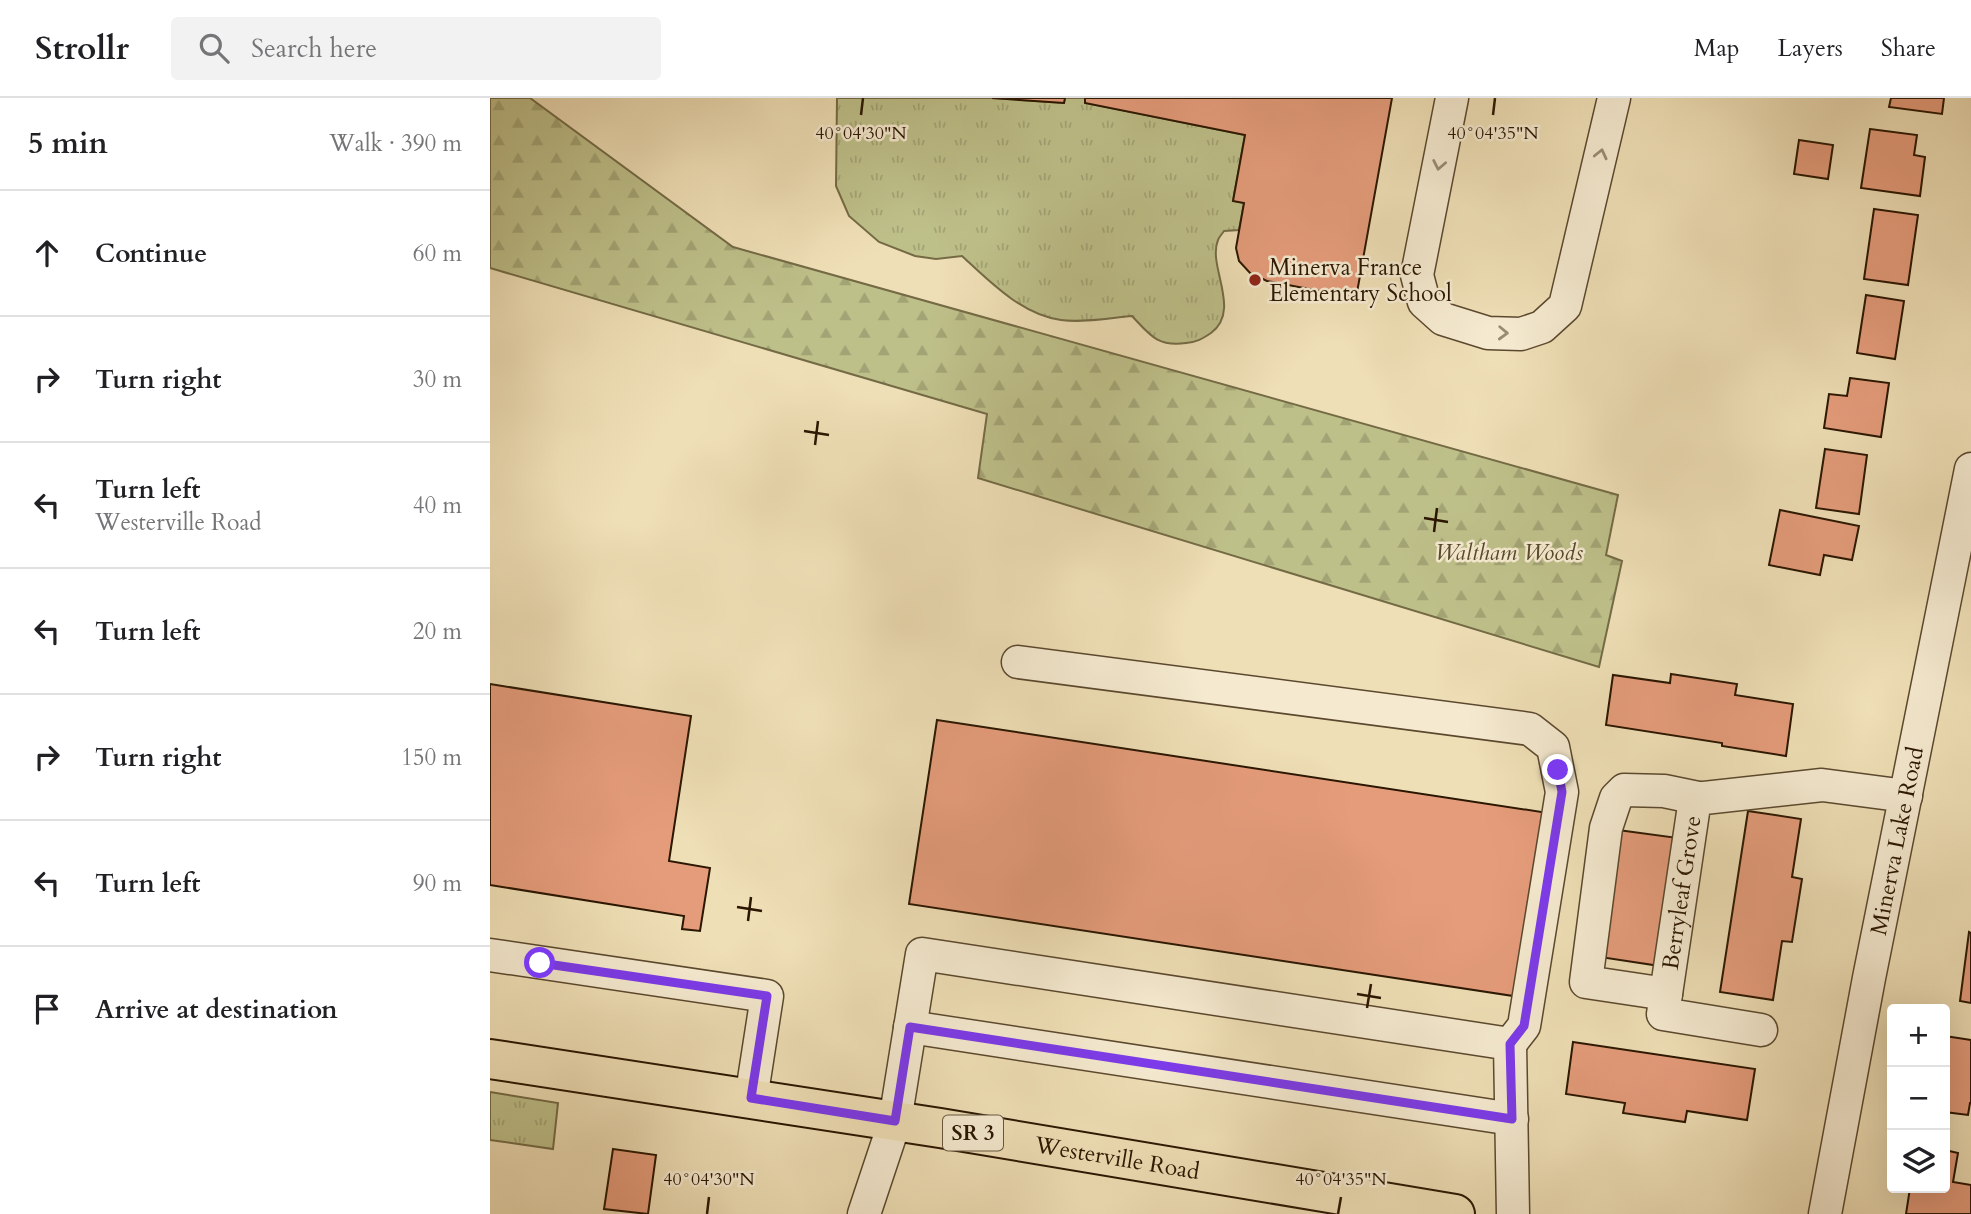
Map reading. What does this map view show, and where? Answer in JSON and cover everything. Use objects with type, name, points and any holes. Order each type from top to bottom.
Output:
[{"type":"main road","name":"Westerville Road","points":[[490,1059],[895,1121],[1330,1204],[1455,1214]]},
{"type":"street","points":[[1452,98],[1417,275],[1424,302],[1443,319],[1489,333],[1521,334],[1542,327],[1565,306],[1614,98]]},
{"type":"street","name":"Minerva Lake Road","points":[[1825,1214],[1971,469]]},
{"type":"street","points":[[1017,662],[1530,729],[1553,747],[1562,792],[1524,1026],[1510,1044],[1513,1214]]},
{"type":"street","name":"Berryleaf Grove","points":[[1761,1030],[1663,1014],[1695,799],[1822,785],[1906,796]]},
{"type":"street","points":[[1666,994],[1586,982],[1606,828],[1616,798],[1624,790],[1664,791],[1698,798]]},
{"type":"street","points":[[864,1214],[895,1121],[922,954],[1510,1044]]},
{"type":"street","points":[[490,956],[767,996],[751,1098]]},
{"type":"street","points":[[910,1027],[1512,1119]]},
{"type":"green space","name":"Waltham Woods","points":[[490,98],[530,98],[733,247],[1618,495],[1606,555],[1622,561],[1599,667],[978,478],[987,414],[490,268]]},
{"type":"green space","points":[[837,98],[992,98],[1064,103],[1065,98],[1085,98],[1086,103],[1245,135],[1233,201],[1244,203],[1239,230],[1224,231],[1218,239],[1216,251],[1224,300],[1220,323],[1211,333],[1199,340],[1176,344],[1155,338],[1132,316],[1079,321],[1047,317],[1007,296],[962,256],[936,259],[915,256],[879,242],[849,216],[836,186]]},
{"type":"green space","points":[[490,1092],[558,1103],[553,1149],[490,1140]]},
{"type":"building","points":[[992,98],[1065,98],[1064,103]]},
{"type":"building","points":[[1085,98],[1392,98],[1356,298],[1267,281],[1250,273],[1239,261],[1236,248],[1244,203],[1233,201],[1245,135],[1085,103]]},
{"type":"building","points":[[1891,98],[1944,98],[1942,114],[1889,107]]},
{"type":"building","points":[[1870,129],[1917,135],[1914,155],[1925,157],[1920,196],[1861,188]]},
{"type":"building","points":[[1799,140],[1833,145],[1828,179],[1794,174]]},
{"type":"building","points":[[1874,209],[1918,215],[1908,285],[1864,279]]},
{"type":"building","points":[[1866,295],[1904,301],[1895,359],[1857,353]]},
{"type":"building","points":[[1850,378],[1889,383],[1881,437],[1824,428],[1829,394],[1847,396]]},
{"type":"building","points":[[1825,449],[1867,455],[1859,514],[1816,508]]},
{"type":"building","points":[[1780,510],[1859,526],[1852,560],[1824,555],[1820,575],[1769,565]]},
{"type":"building","points":[[1671,674],[1737,684],[1735,695],[1793,704],[1786,756],[1606,725],[1613,675],[1670,683]]},
{"type":"building","points":[[490,684],[691,716],[669,861],[710,868],[700,931],[682,929],[684,916],[490,885]]},
{"type":"building","points":[[937,720],[1548,813],[1520,997],[909,904]]},
{"type":"building","points":[[1748,811],[1801,819],[1792,877],[1802,879],[1792,942],[1782,941],[1773,1000],[1720,992]]},
{"type":"building","points":[[1618,830],[1678,838],[1660,966],[1600,957]]},
{"type":"building","points":[[1969,932],[1971,933],[1971,1003],[1960,1001]]},
{"type":"building","points":[[1950,1037],[1971,1040],[1971,1103],[1968,1115],[1950,1113]]},
{"type":"building","points":[[1573,1042],[1755,1069],[1747,1120],[1687,1111],[1685,1122],[1623,1113],[1625,1103],[1566,1094]]},
{"type":"building","points":[[613,1149],[656,1155],[648,1214],[604,1209]]},
{"type":"building","points":[[1950,1151],[1958,1153],[1953,1182],[1971,1185],[1971,1214],[1906,1214],[1909,1193],[1950,1193]]},
{"type":"place","name":"Minerva France Elementary School","points":[[1255,280]]},
{"type":"route","points":[[540,963],[767,996],[751,1098],[895,1121],[910,1027],[1512,1119],[1510,1044],[1524,1026],[1562,792],[1558,770]]}]
